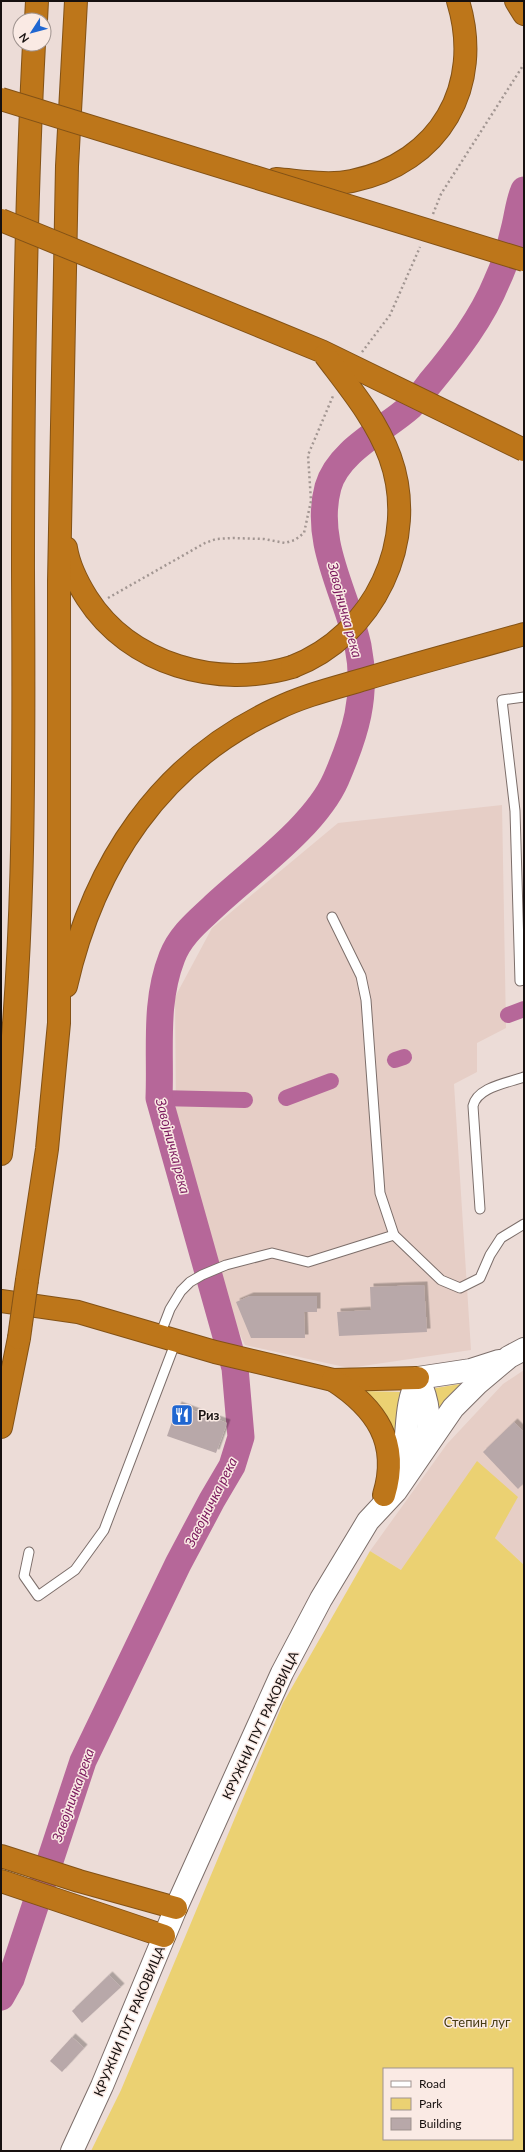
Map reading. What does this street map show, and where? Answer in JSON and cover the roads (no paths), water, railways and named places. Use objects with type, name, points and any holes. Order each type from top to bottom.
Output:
[{"type":"highway","points":[[36,12],[37,1]]},
{"type":"highway","points":[[59,1022],[59,581],[67,166],[76,1]]},
{"type":"highway","points":[[256,178],[333,183],[352,181],[390,167],[409,158],[424,147],[447,118],[457,99],[463,79],[466,36],[458,1]]},
{"type":"highway","points":[[516,1],[524,14]]},
{"type":"highway","points":[[1,1154],[8,1092],[20,930],[24,704],[25,305],[28,181],[34,52]]},
{"type":"highway","points":[[1,99],[524,260]]},
{"type":"highway","points":[[1,220],[322,351],[524,450]]},
{"type":"highway","points":[[61,513],[68,564],[80,587],[104,620],[135,646],[168,663],[205,673],[223,675],[259,674],[292,667],[312,658],[338,640],[368,608],[388,572],[394,550],[399,521],[396,482],[390,458],[382,437],[360,402],[322,351]]},
{"type":"highway","points":[[1,1427],[19,1338],[47,1149],[59,1022],[66,984],[90,909],[125,839],[141,815],[181,772],[226,736],[277,708],[330,689],[524,634]]},
{"type":"highway","points":[[1,1301],[78,1312],[215,1352],[333,1380],[418,1378]]},
{"type":"highway","points":[[333,1380],[362,1401],[380,1425],[389,1460],[387,1485],[384,1495]]},
{"type":"highway","points":[[1,1856],[79,1881],[176,1908]]},
{"type":"highway","points":[[9,1884],[164,1936]]},
{"type":"main road","points":[[418,1378],[471,1370],[517,1353]]},
{"type":"main road","name":"КРУЖНИ ПУТ РАКОВИЦА","points":[[72,2151],[102,2086],[176,1908],[300,1639],[368,1521],[396,1490],[422,1450],[458,1403],[478,1383],[517,1353]]},
{"type":"main road","points":[[418,1378],[426,1395],[429,1420],[422,1450]]},
{"type":"main road","points":[[368,1521],[403,1459],[410,1395],[418,1378]]},
{"type":"lane","points":[[524,697],[502,700],[515,811],[520,981],[524,980]]},
{"type":"lane","points":[[332,917],[353,957],[362,984],[366,1006],[380,1192],[394,1235],[441,1280],[460,1288],[480,1278],[490,1255],[501,1238],[524,1224]]},
{"type":"lane","points":[[480,1209],[473,1106],[474,1099],[483,1092],[524,1077]]},
{"type":"lane","points":[[29,1552],[24,1576],[38,1596],[75,1570],[104,1530],[168,1338],[170,1309],[181,1292],[190,1282],[226,1266],[272,1253],[308,1262],[394,1235]]},
{"type":"waterway","name":"Завојничка река","points":[[1,1997],[11,1979],[83,1761],[178,1564],[232,1466],[241,1437],[235,1368],[159,1098],[161,1009],[166,974],[175,949],[189,930],[298,831],[326,797],[336,779],[349,747],[358,715],[361,664],[353,627],[333,568],[328,548],[325,528],[325,508],[328,487],[333,474],[351,452],[413,404],[468,334],[491,295],[503,268],[512,240],[524,190]]},
{"type":"waterway","points":[[508,1015],[524,1009]]},
{"type":"waterway","points":[[395,1060],[404,1057]]},
{"type":"waterway","points":[[286,1098],[331,1081]]},
{"type":"waterway","points":[[159,1098],[245,1100]]},
{"type":"place","name":"Риз","points":[[182,1415]]},
{"type":"park label","name":"Степин луг","points":[[477,2022]]}]
